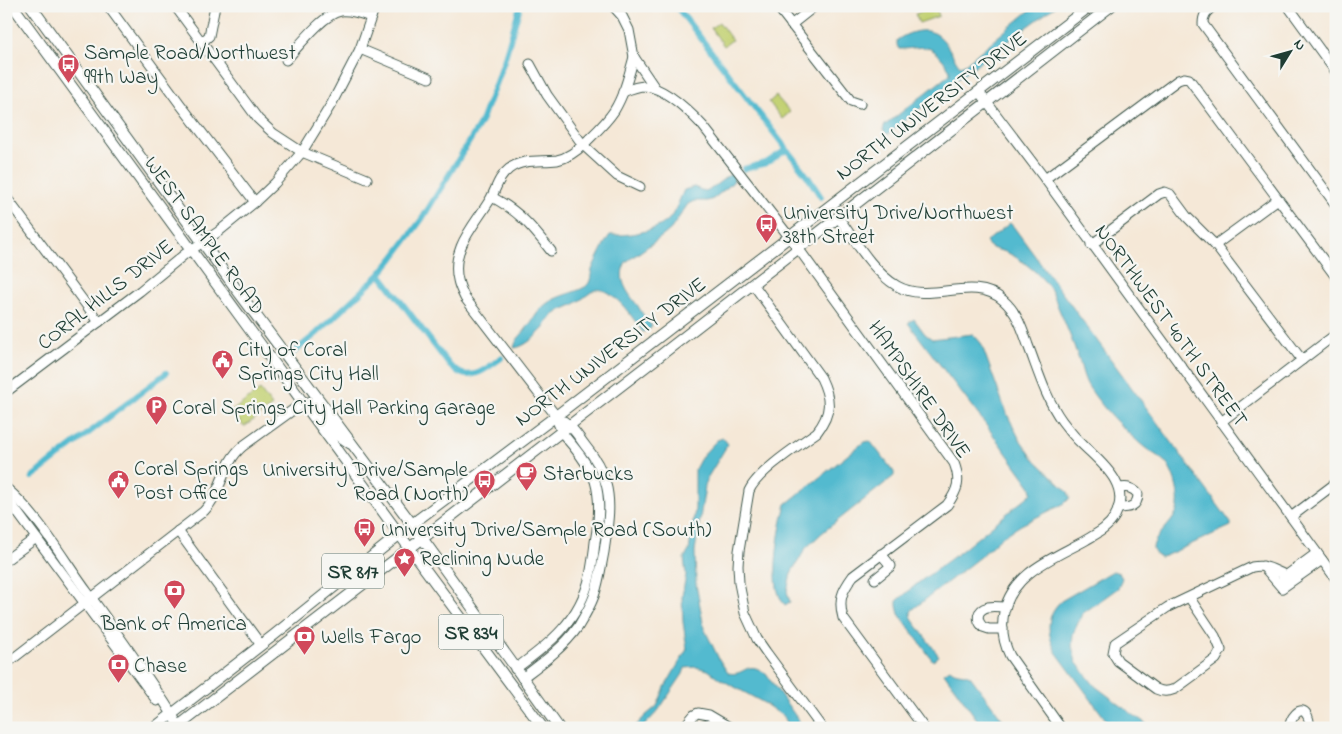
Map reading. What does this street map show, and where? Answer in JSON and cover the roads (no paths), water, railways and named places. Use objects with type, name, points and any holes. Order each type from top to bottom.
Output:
[{"type":"main road","name":"WEST SAMPLE ROAD","points":[[13,6],[543,728]]},
{"type":"main road","name":"WEST SAMPLE ROAD","points":[[31,6],[352,446],[412,524],[558,728]]},
{"type":"main road","name":"NORTH UNIVERSITY DRIVE","points":[[154,728],[412,524],[556,416],[1090,6]]},
{"type":"main road","name":"NORTH UNIVERSITY DRIVE","points":[[178,727],[1111,6]]},
{"type":"main road","points":[[36,36],[57,55],[77,81],[88,85]]},
{"type":"main road","points":[[78,93],[86,95],[108,112]]},
{"type":"main road","points":[[659,336],[669,349]]},
{"type":"main road","points":[[647,346],[657,358]]},
{"type":"main road","points":[[270,356],[286,368],[302,389],[314,394]]},
{"type":"main road","points":[[261,662],[274,635]]},
{"type":"main road","points":[[261,645],[261,662]]},
{"type":"main road","points":[[533,715],[550,728]]},
{"type":"street","points":[[108,6],[255,202]]},
{"type":"street","points":[[175,6],[258,119],[273,133],[302,152],[366,179]]},
{"type":"street","points":[[202,42],[209,36],[215,6]]},
{"type":"street","name":"CORAL HILLS DRIVE","points":[[6,392],[218,232],[275,183],[302,152],[332,103],[360,49],[375,6]]},
{"type":"street","points":[[522,678],[568,639],[589,608],[599,578],[609,513],[606,484],[599,466],[588,448],[556,416],[465,298],[458,280],[456,262],[461,245],[492,197],[498,182],[510,169],[526,162],[558,160],[570,156],[604,124],[614,110],[630,75],[634,57],[629,30],[622,16],[613,6]]},
{"type":"street","points":[[777,6],[851,101],[860,104]]},
{"type":"street","points":[[791,25],[815,6]]},
{"type":"street","points":[[1213,6],[1206,12],[1203,24],[1336,205]]},
{"type":"street","points":[[1288,6],[1336,72]]},
{"type":"street","points":[[286,60],[322,21],[333,13],[347,11],[371,17]]},
{"type":"street","points":[[360,49],[429,78]]},
{"type":"street","points":[[634,57],[655,88]]},
{"type":"street","points":[[530,64],[547,95],[583,145],[617,176],[640,187]]},
{"type":"street","points":[[1044,179],[1178,80],[1189,79],[1336,277]]},
{"type":"street","points":[[623,92],[644,86],[655,88]]},
{"type":"street","name":"HAMPSHIRE DRIVE","points":[[655,88],[676,101],[703,126],[798,248],[954,464],[958,484],[954,495],[947,505],[853,576],[841,597],[840,608],[849,626],[924,728]]},
{"type":"street","name":"NORTHWEST 40TH STREET","points":[[979,92],[1336,579]]},
{"type":"street","points":[[1091,244],[1159,194],[1165,192],[1170,194],[1187,217],[1215,245],[1302,360]]},
{"type":"street","points":[[6,197],[99,322]]},
{"type":"street","points":[[492,197],[506,204],[519,214],[551,251]]},
{"type":"street","points":[[1215,245],[1278,199]]},
{"type":"street","points":[[838,217],[878,270],[906,290],[929,293],[968,288],[991,292],[1002,298],[1011,307],[1020,324],[1054,410],[1070,432],[1107,468],[1117,484],[1118,508],[1110,523],[1101,532],[1028,573],[1014,589],[1004,611],[1004,640],[1010,656],[1062,728]]},
{"type":"street","points":[[753,284],[821,378],[826,389],[828,414],[817,432],[763,474],[749,491],[739,550],[740,591],[745,613],[757,639],[822,728]]},
{"type":"street","points":[[1220,422],[1336,334]]},
{"type":"street","points":[[6,664],[207,508],[235,453],[304,402],[315,404],[337,434],[352,446]]},
{"type":"street","points":[[515,669],[542,650],[569,621],[580,604],[590,576],[599,511],[598,493],[588,466],[566,428]]},
{"type":"street","points":[[580,454],[588,448]]},
{"type":"street","points":[[1291,517],[1336,483]]},
{"type":"street","points":[[1117,484],[1132,488],[1138,494],[1136,504],[1131,508],[1118,508]]},
{"type":"street","points":[[6,488],[16,496],[70,566],[88,600]]},
{"type":"street","points":[[6,497],[36,538],[132,654],[178,727]]},
{"type":"street","points":[[599,511],[609,513]]},
{"type":"street","points":[[178,531],[261,645]]},
{"type":"street","points":[[6,560],[36,538]]},
{"type":"street","points":[[875,579],[894,563],[882,554]]},
{"type":"street","points":[[1277,583],[1320,556]]},
{"type":"street","points":[[1263,566],[1282,588],[1320,556]]},
{"type":"street","points":[[1189,597],[1215,636],[1221,650],[1216,659],[1175,689],[1168,692],[1156,689],[1118,661],[1113,653],[1115,643],[1162,611],[1189,597],[1252,567],[1259,565],[1273,568],[1287,576]]},
{"type":"street","points":[[590,576],[599,578]]},
{"type":"street","points":[[1003,629],[983,627],[978,620],[978,616],[981,610],[988,607],[1004,611]]},
{"type":"street","points":[[560,632],[568,639]]},
{"type":"street","points":[[1289,728],[1295,714],[1302,711],[1309,716],[1309,728]]},
{"type":"street","points":[[683,728],[698,713],[709,715],[731,728]]},
{"type":"water","points":[[1035,6],[1056,6],[961,76],[888,134],[885,132],[884,126],[950,74],[946,64],[933,50],[923,47],[899,49],[897,40],[918,31],[934,33],[945,43],[960,66],[965,64]]},
{"type":"water","points":[[729,175],[733,175],[734,181],[729,186],[713,199],[694,201],[688,204],[671,229],[626,262],[622,274],[624,286],[652,326],[649,330],[643,332],[615,298],[602,290],[595,290],[553,315],[534,338],[522,346],[514,348],[517,339],[545,304],[587,285],[595,263],[610,235],[640,232],[662,225],[672,215],[684,190],[694,187],[708,191]]},
{"type":"water","points":[[1010,223],[1231,523],[1231,526],[1165,556],[1160,557],[1155,553],[1154,543],[1172,520],[1177,509],[1178,495],[1172,473],[1165,462],[1129,434],[1102,405],[1088,386],[1054,296],[1047,285],[1032,269],[1020,260],[1008,253],[993,248],[986,242]]},
{"type":"water","points":[[914,319],[925,334],[932,339],[973,334],[981,343],[1006,412],[1019,438],[1033,458],[1068,492],[1070,498],[1065,503],[1021,525],[999,539],[981,556],[912,610],[912,619],[939,656],[933,661],[899,614],[897,601],[1032,493],[1031,487],[986,425],[908,323]]},
{"type":"water","points":[[723,438],[728,444],[706,480],[695,551],[696,584],[704,628],[728,673],[734,674],[754,668],[766,674],[804,728],[790,728],[784,717],[764,703],[720,679],[708,670],[696,667],[685,668],[658,711],[642,728],[634,728],[657,706],[665,687],[687,649],[682,596],[686,575],[684,558],[689,551],[695,509],[695,469],[702,456],[717,440]]},
{"type":"water","points":[[870,441],[894,472],[894,476],[806,548],[791,573],[787,591],[790,602],[785,605],[780,597],[777,585],[776,556],[786,504],[864,442]]},
{"type":"water","points":[[1113,571],[1119,573],[1122,578],[1118,588],[1082,614],[1073,634],[1072,646],[1076,662],[1095,686],[1153,728],[1112,728],[1056,652],[1049,632],[1052,613],[1061,601]]},
{"type":"water","points":[[950,669],[970,676],[1009,728],[983,728],[944,673]]},
{"type":"waterway","points":[[294,352],[380,274],[422,219],[480,124],[504,61],[520,6]]},
{"type":"waterway","points":[[676,6],[808,177],[821,197]]},
{"type":"waterway","points":[[744,169],[766,163],[786,150]]},
{"type":"waterway","points":[[380,274],[450,366],[459,372],[471,375],[487,368],[501,358]]},
{"type":"waterway","points":[[32,477],[166,373]]},
{"type":"place","name":"Sample Road/Northwest 99th Way","points":[[68,83]]},
{"type":"place","name":"University Drive/Northwest 38th Street","points":[[767,243]]},
{"type":"place","name":"City of Coral Springs City Hall","points":[[222,380]]},
{"type":"place","name":"Coral Springs City Hall Parking Garage","points":[[156,426]]},
{"type":"place","name":"Starbucks","points":[[527,492]]},
{"type":"place","name":"Coral Springs Post Office","points":[[118,499]]},
{"type":"place","name":"University Drive/Sample Road (North)","points":[[484,500]]},
{"type":"place","name":"University Drive/Sample Road (South)","points":[[365,548]]},
{"type":"place","name":"Reclining Nude","points":[[404,577]]},
{"type":"place","name":"Bank of America","points":[[174,610]]},
{"type":"place","name":"Wells Fargo","points":[[305,655]]},
{"type":"place","name":"Chase","points":[[118,684]]}]
